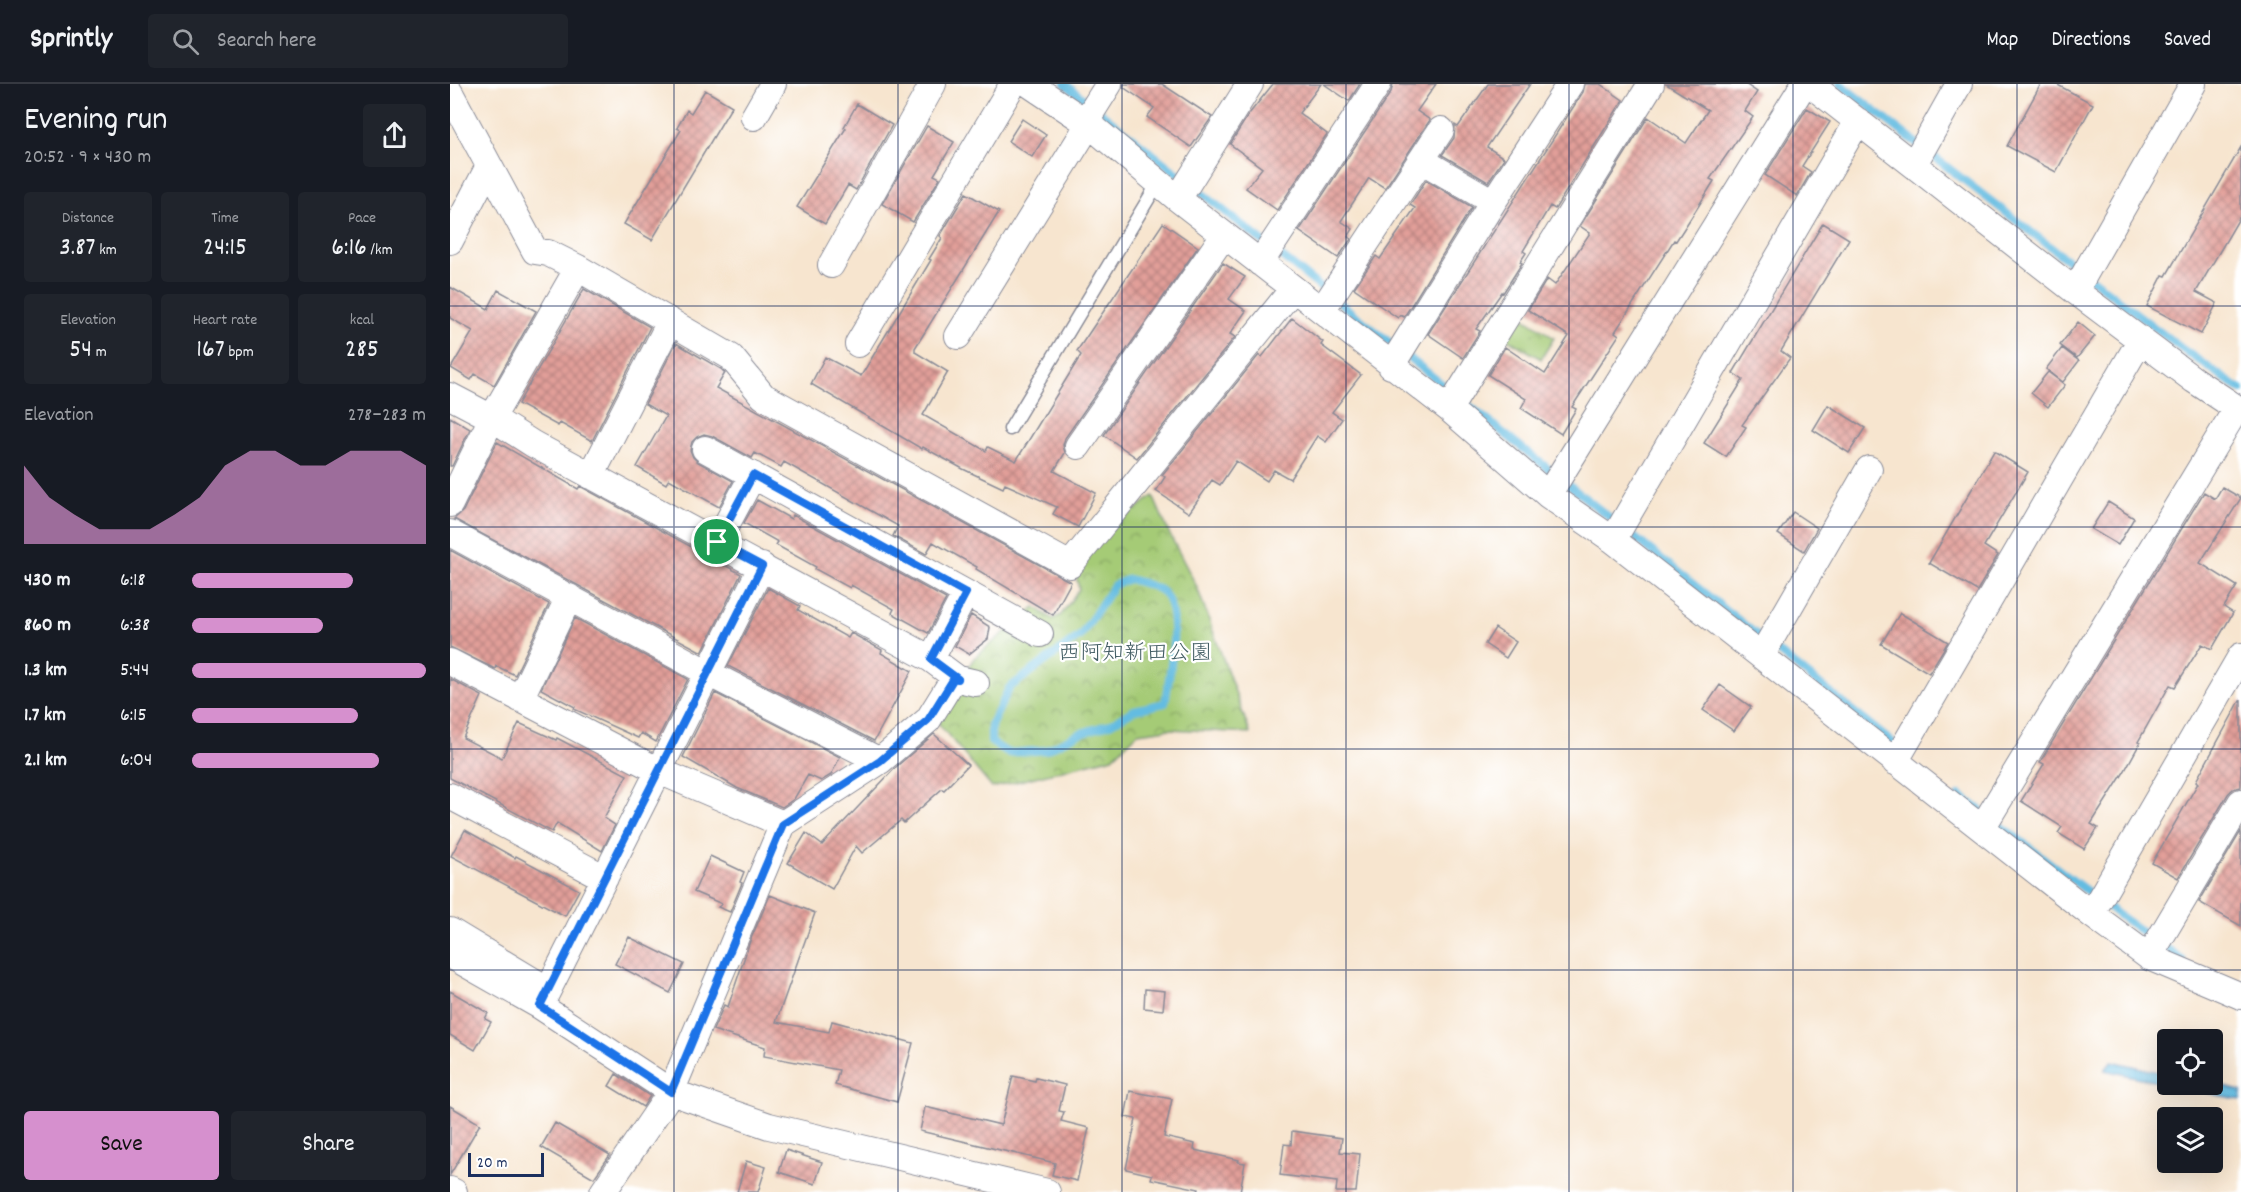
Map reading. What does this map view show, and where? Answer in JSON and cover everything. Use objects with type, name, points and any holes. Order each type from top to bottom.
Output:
[{"type":"street","points":[[754,117],[773,84]]},
{"type":"street","points":[[831,265],[933,84]]},
{"type":"street","points":[[858,344],[1013,84]]},
{"type":"street","points":[[1029,84],[1098,104],[1158,183],[1449,408],[1549,493],[1983,827],[2091,914],[2150,956],[2241,996]]},
{"type":"street","points":[[1178,199],[1250,84]]},
{"type":"street","points":[[1260,262],[1378,84]]},
{"type":"street","points":[[1392,365],[1493,202],[1570,84]]},
{"type":"street","points":[[1449,408],[1651,84]]},
{"type":"street","points":[[1549,493],[1804,84]]},
{"type":"street","points":[[1810,84],[1858,121],[1920,154],[2081,280],[2141,339],[2194,380],[2239,410],[1983,827]]},
{"type":"street","points":[[1920,154],[1959,84]]},
{"type":"street","points":[[2081,280],[2193,84]]},
{"type":"street","points":[[450,93],[536,251],[548,253],[578,268],[731,357],[763,396],[1070,565],[1293,289]]},
{"type":"street","points":[[958,336],[1098,104]]},
{"type":"street","points":[[1613,540],[1858,121]]},
{"type":"street","points":[[1322,309],[1441,130]]},
{"type":"street","points":[[1421,160],[1493,202]]},
{"type":"street","points":[[450,241],[489,166]]},
{"type":"street","points":[[1078,446],[1224,235]]},
{"type":"street","points":[[450,504],[492,418],[578,268]]},
{"type":"street","points":[[591,476],[670,322]]},
{"type":"street","points":[[1895,761],[2141,339]]},
{"type":"street","points":[[450,396],[591,476],[762,566],[967,681],[954,678],[928,720],[880,761],[783,824],[671,1092],[603,1192]]},
{"type":"street","points":[[705,449],[1041,634]]},
{"type":"street","points":[[1762,656],[1869,469]]},
{"type":"street","points":[[717,542],[753,475]]},
{"type":"street","points":[[450,533],[708,673],[880,761]]},
{"type":"street","points":[[544,998],[762,566]]},
{"type":"street","points":[[931,659],[966,593]]},
{"type":"street","points":[[520,699],[569,597]]},
{"type":"street","points":[[2091,914],[2241,656]]},
{"type":"street","points":[[450,662],[659,771],[783,824]]},
{"type":"street","points":[[450,796],[605,878]]},
{"type":"street","points":[[2150,956],[2241,802]]},
{"type":"street","points":[[450,931],[671,1092],[769,1126],[1047,1192]]},
{"type":"street","points":[[450,955],[544,998]]},
{"type":"street","points":[[450,1190],[454,1192]]},
{"type":"lane","points":[[1010,429],[1158,183]]},
{"type":"green space","points":[[1520,315],[1554,338],[1541,359],[1506,338]]},
{"type":"green space","name":"西阿知新田公園","points":[[1153,496],[1197,587],[1250,733],[1168,729],[1138,733],[1113,757],[992,788],[938,723],[953,690],[974,658],[1035,607],[1053,619],[1061,615],[1079,589],[1074,566],[1115,525]]},
{"type":"water","points":[[2112,1061],[2157,1072],[2157,1082],[2105,1070]]},
{"type":"water","points":[[2223,1086],[2241,1091],[2241,1100],[2217,1095],[2223,1095]]},
{"type":"building","points":[[1124,84],[1162,84],[1212,117],[1191,147],[1147,117],[1154,108],[1123,87]]},
{"type":"building","points":[[1273,84],[1321,84],[1299,113],[1327,134],[1277,210],[1246,188],[1262,168],[1230,144],[1249,114]]},
{"type":"building","points":[[1324,84],[1360,84],[1349,101]]},
{"type":"building","points":[[1393,84],[1436,84],[1417,111],[1430,120],[1385,188],[1369,178],[1341,221],[1353,229],[1348,237],[1351,239],[1338,258],[1299,231],[1391,92]]},
{"type":"building","points":[[1488,84],[1530,84],[1487,147],[1504,158],[1488,182],[1442,155],[1454,138],[1455,125],[1458,127]]},
{"type":"building","points":[[1585,84],[1600,84],[1623,100],[1555,209],[1550,206],[1523,251],[1526,253],[1520,262],[1522,263],[1476,329],[1480,331],[1463,358],[1428,334],[1583,92]]},
{"type":"building","points":[[1666,84],[1745,84],[1757,92],[1745,111],[1753,117],[1710,179],[1714,181],[1615,332],[1619,335],[1572,407],[1576,409],[1561,434],[1521,408],[1526,399],[1488,375],[1505,347],[1545,374],[1569,336],[1528,310],[1547,279],[1555,285],[1590,233],[1580,226],[1648,117],[1686,143],[1708,110]]},
{"type":"building","points":[[2041,84],[2056,84],[2093,104],[2056,172],[2007,146]]},
{"type":"building","points":[[705,90],[732,106],[652,240],[624,224],[681,130],[677,128],[687,110],[691,113]]},
{"type":"building","points":[[857,104],[892,125],[856,190],[848,185],[825,224],[797,207],[846,128],[844,127]]},
{"type":"building","points":[[1807,108],[1830,122],[1802,166],[1811,172],[1797,196],[1765,175]]},
{"type":"building","points":[[1022,119],[1046,135],[1032,157],[1008,141]]},
{"type":"building","points":[[927,126],[954,142],[934,175],[940,178],[913,222],[882,204]]},
{"type":"building","points":[[2241,147],[2241,215],[2196,292],[2217,303],[2201,334],[2147,306],[2163,275],[2166,276]]},
{"type":"building","points":[[1426,180],[1472,207],[1404,317],[1400,315],[1398,318],[1354,288],[1376,256],[1380,259],[1415,208],[1410,205]]},
{"type":"building","points":[[966,193],[999,212],[915,348],[915,352],[948,372],[923,415],[986,451],[988,447],[1016,461],[1081,355],[1077,351],[1163,223],[1198,247],[1065,438],[1063,445],[1065,453],[1054,471],[1096,493],[1078,527],[1053,514],[1057,507],[1005,484],[1003,488],[923,447],[922,449],[811,384],[825,357],[861,376],[931,260],[929,259],[942,238],[940,236]]},
{"type":"building","points":[[1823,223],[1849,239],[1781,351],[1790,358],[1742,425],[1746,427],[1726,457],[1704,443],[1743,380],[1733,373]]},
{"type":"building","points":[[1223,263],[1245,277],[1229,299],[1246,311],[1230,334],[1235,337],[1137,458],[1104,435]]},
{"type":"building","points":[[450,287],[488,309],[498,290],[536,311],[494,385],[475,374],[471,380],[451,368],[473,331],[450,318]]},
{"type":"building","points":[[584,289],[650,327],[592,441],[518,404]]},
{"type":"building","points":[[1292,318],[1323,342],[1321,345],[1361,375],[1332,412],[1342,419],[1326,442],[1317,436],[1290,479],[1274,470],[1267,481],[1236,461],[1220,485],[1212,480],[1189,513],[1156,491],[1165,477],[1162,475],[1259,355],[1262,357]]},
{"type":"building","points":[[2078,322],[2095,336],[2077,358],[2060,345]]},
{"type":"building","points":[[676,343],[725,373],[716,388],[1071,582],[1053,615],[933,542],[926,554],[893,536],[898,526],[784,462],[781,467],[755,453],[752,458],[712,436],[704,434],[697,437],[692,442],[690,450],[698,462],[733,481],[719,507],[669,479],[666,484],[637,467],[666,416],[645,404]]},
{"type":"building","points":[[2062,348],[2079,361],[2063,382],[2046,369]]},
{"type":"building","points":[[2048,372],[2065,385],[2048,407],[2031,393]]},
{"type":"building","points":[[1828,405],[1865,428],[1849,453],[1813,430]]},
{"type":"building","points":[[450,417],[470,429],[452,466],[450,466]]},
{"type":"building","points":[[497,442],[578,489],[580,486],[741,574],[702,652],[454,519],[463,511]]},
{"type":"building","points":[[1994,451],[2028,472],[1984,546],[1998,555],[1977,591],[1929,563]]},
{"type":"building","points":[[2222,487],[2241,498],[2200,563],[2237,586],[2224,607],[2233,613],[2212,649],[2202,644],[2175,687],[2170,685],[2124,772],[2091,824],[2098,828],[2084,849],[2058,833],[2062,827],[2021,801],[2044,764],[2040,762],[2204,492],[2215,499]]},
{"type":"building","points":[[757,500],[791,519],[793,515],[946,599],[928,633],[892,613],[894,609],[851,585],[850,588],[815,569],[816,567],[776,545],[778,542],[744,523]]},
{"type":"building","points":[[2108,502],[2134,518],[2118,545],[2091,529]]},
{"type":"building","points":[[1793,512],[1817,528],[1804,551],[1778,534]]},
{"type":"building","points":[[450,550],[549,604],[515,675],[496,666],[495,669],[450,647]]},
{"type":"building","points":[[768,588],[800,606],[798,610],[848,638],[851,633],[882,650],[881,653],[912,671],[874,741],[728,666]]},
{"type":"building","points":[[1900,613],[1948,642],[1929,673],[1881,644]]},
{"type":"building","points":[[971,615],[990,627],[988,639],[969,654],[955,646]]},
{"type":"building","points":[[575,618],[688,679],[656,742],[641,733],[638,738],[574,709],[575,707],[541,689]]},
{"type":"building","points":[[1495,628],[1516,642],[1506,658],[1485,644]]},
{"type":"building","points":[[450,679],[482,696],[463,738],[502,758],[519,723],[556,740],[557,738],[627,775],[604,818],[615,825],[602,851],[557,823],[552,832],[450,778]]},
{"type":"building","points":[[1720,685],[1751,707],[1734,731],[1703,710]]},
{"type":"building","points":[[715,693],[840,757],[831,775],[821,781],[808,775],[794,799],[782,807],[737,788],[683,757]]},
{"type":"building","points":[[2241,699],[2241,787],[2233,789],[2228,794],[2178,878],[2152,863],[2198,783],[2196,781]]},
{"type":"building","points":[[934,734],[968,765],[944,790],[942,789],[904,823],[901,820],[862,853],[856,846],[832,889],[788,863],[806,833],[822,845],[897,766]]},
{"type":"building","points":[[465,830],[579,890],[565,916],[451,856]]},
{"type":"building","points":[[2241,831],[2241,926],[2199,902]]},
{"type":"building","points":[[710,856],[744,872],[730,912],[718,907],[722,904],[694,892]]},
{"type":"building","points":[[770,895],[815,913],[776,1022],[829,1032],[832,1021],[913,1043],[897,1102],[835,1085],[839,1070],[764,1056],[765,1047],[713,1030],[724,1005],[728,1007],[750,941]]},
{"type":"building","points":[[629,937],[684,964],[670,993],[615,964]]},
{"type":"building","points":[[1145,989],[1165,991],[1163,1010],[1144,1008]]},
{"type":"building","points":[[450,991],[488,1013],[485,1019],[491,1022],[475,1050],[450,1035]]},
{"type":"building","points":[[616,1074],[650,1096],[643,1107],[609,1086]]},
{"type":"building","points":[[1013,1076],[1035,1081],[1036,1078],[1065,1085],[1059,1111],[1064,1112],[1061,1121],[1089,1128],[1077,1181],[1052,1175],[1055,1163],[920,1131],[925,1107],[1001,1125]]},
{"type":"building","points":[[1130,1091],[1172,1099],[1164,1137],[1195,1144],[1194,1150],[1245,1163],[1240,1192],[1198,1192],[1199,1189],[1151,1179],[1152,1175],[1126,1169],[1136,1119],[1125,1117]]},
{"type":"building","points":[[450,1106],[480,1124],[450,1175]]},
{"type":"building","points":[[555,1123],[610,1155],[594,1178],[541,1147]]},
{"type":"building","points":[[1292,1131],[1342,1138],[1340,1152],[1360,1154],[1356,1192],[1336,1192],[1337,1182],[1280,1175],[1284,1144],[1291,1145]]},
{"type":"building","points":[[786,1150],[822,1162],[815,1184],[779,1172]]},
{"type":"building","points":[[746,1161],[766,1167],[758,1192],[737,1192]]},
{"type":"waterway","points":[[1065,84],[1898,747]]},
{"type":"waterway","points":[[1840,84],[2181,348],[2241,390]]},
{"type":"waterway","points":[[1129,579],[1160,590],[1167,598],[1171,611],[1172,660],[1165,703],[1134,710],[1110,724],[1078,734],[1046,750],[1008,753],[991,742],[991,726],[1009,688],[1081,635],[1114,585],[1129,579]]},
{"type":"waterway","points":[[1960,795],[2124,919],[2182,959]]},
{"type":"route","points":[[753,475],[966,593],[931,659],[958,679],[954,678],[928,720],[880,761],[783,824],[671,1092],[540,1006],[762,566],[717,542],[753,475]]}]
